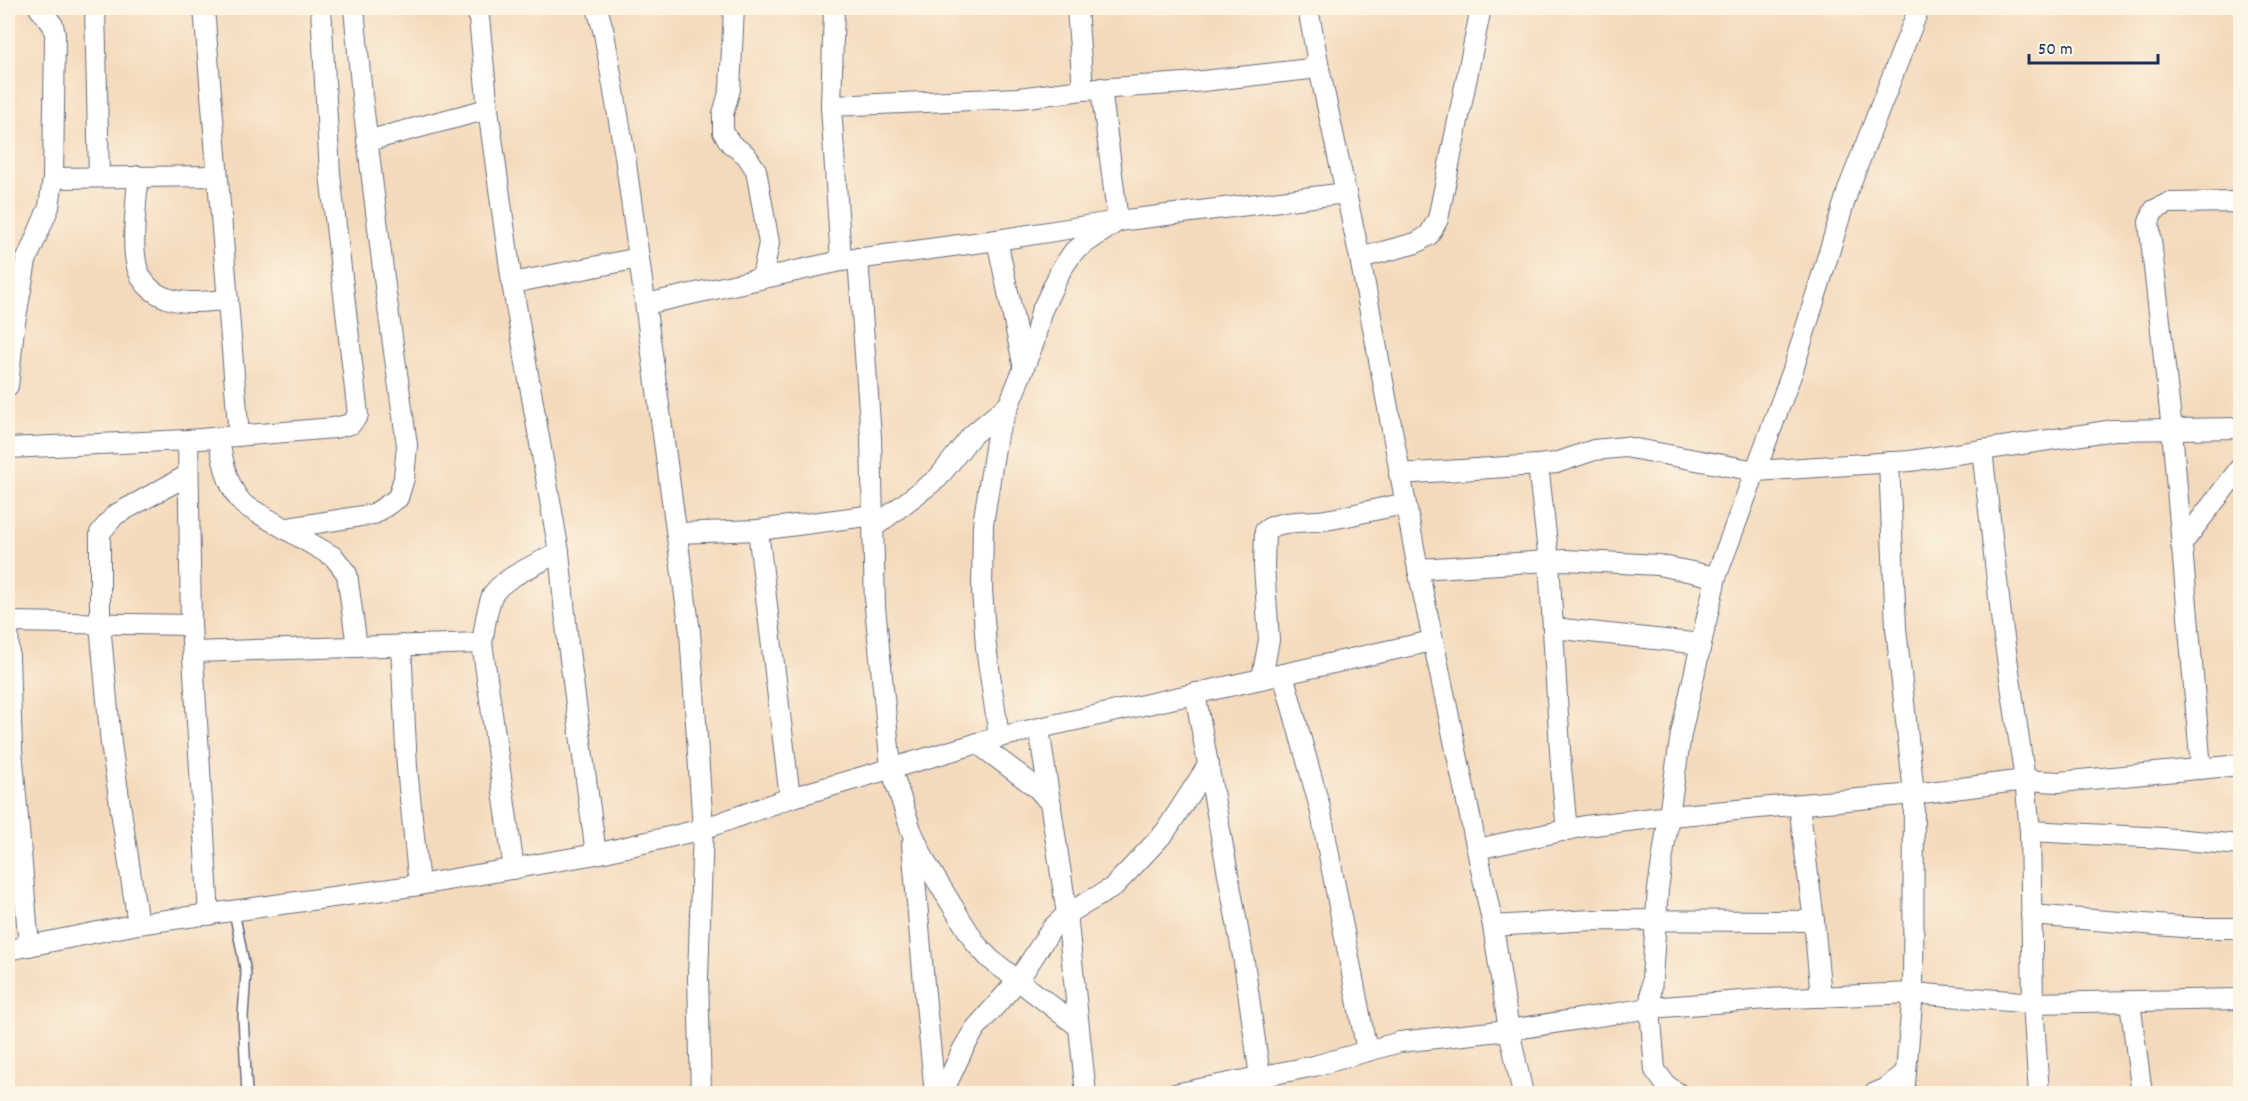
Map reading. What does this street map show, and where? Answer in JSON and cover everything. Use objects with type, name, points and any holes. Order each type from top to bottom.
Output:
[{"type":"street","points":[[8,386],[14,328],[26,261],[49,207],[53,178],[55,35],[53,25],[38,8]]},
{"type":"street","points":[[95,8],[99,177]]},
{"type":"street","points":[[204,8],[239,436]]},
{"type":"street","points":[[8,448],[188,440],[334,428],[351,424],[358,415],[330,174],[321,8]]},
{"type":"street","points":[[287,528],[374,514],[398,498],[404,478],[407,445],[367,141],[354,8]]},
{"type":"street","points":[[478,8],[488,109],[512,283],[559,552],[568,644],[596,854]]},
{"type":"street","points":[[597,8],[604,33],[626,156],[690,632],[703,829],[698,976],[701,1094]]},
{"type":"street","points":[[734,8],[730,89],[723,114],[723,132],[731,144],[747,155],[756,170],[769,243],[762,278]]},
{"type":"street","points":[[834,8],[831,106],[850,260],[874,521],[875,607],[891,768],[911,830],[926,863],[976,944],[990,959],[1079,1027]]},
{"type":"street","points":[[1077,8],[1118,221]]},
{"type":"street","points":[[1308,8],[1360,258],[1432,641],[1493,926],[1509,1030],[1523,1094]]},
{"type":"street","points":[[1360,258],[1416,243],[1429,235],[1438,219],[1481,8]]},
{"type":"street","points":[[1678,1094],[1666,1085],[1655,1070],[1650,1008],[1658,889],[1681,734],[1716,577],[1793,370],[1849,188],[1918,8]]},
{"type":"street","points":[[831,106],[1019,98],[1092,89],[1185,84],[1319,69]]},
{"type":"street","points":[[367,141],[488,109]]},
{"type":"street","points":[[138,176],[135,248],[138,270],[147,286],[166,298],[184,302],[228,300]]},
{"type":"street","points":[[53,178],[218,176]]},
{"type":"street","points":[[646,304],[850,260],[1118,221],[1346,194]]},
{"type":"street","points":[[2201,769],[2172,430],[2150,222],[2154,210],[2169,203],[2241,202]]},
{"type":"street","points":[[999,737],[986,646],[982,589],[983,525],[997,435],[1034,342],[1041,312],[1061,270],[1074,251],[1118,221]]},
{"type":"street","points":[[998,240],[1024,368]]},
{"type":"street","points":[[512,283],[639,258]]},
{"type":"street","points":[[677,534],[874,521],[938,477],[972,435],[1007,406]]},
{"type":"street","points":[[1399,474],[1556,463],[1594,450],[1624,447],[1756,471],[1889,462],[2114,430],[2241,428]]},
{"type":"street","points":[[218,438],[227,480],[234,495],[244,505],[334,557],[347,574],[357,647]]},
{"type":"street","points":[[188,440],[190,625],[194,652],[209,915]]},
{"type":"street","points":[[1982,450],[2002,624],[2025,780],[2030,831],[2033,1003],[2039,1094]]},
{"type":"street","points":[[1889,462],[1896,628],[1914,794],[1913,993],[1904,1094]]},
{"type":"street","points":[[1538,465],[1549,561],[1567,831]]},
{"type":"street","points":[[2181,544],[2241,468]]},
{"type":"street","points":[[138,924],[111,744],[100,624],[100,533],[115,515],[188,475]]},
{"type":"street","points":[[1262,678],[1269,640],[1264,566],[1265,531],[1280,525],[1325,520],[1405,504]]},
{"type":"street","points":[[758,530],[790,798]]},
{"type":"street","points":[[514,869],[482,643],[486,615],[493,594],[509,580],[559,552]]},
{"type":"street","points":[[1418,569],[1549,561],[1658,565],[1716,577]]},
{"type":"street","points":[[29,946],[14,849],[8,624],[190,625]]},
{"type":"street","points":[[1553,628],[1701,644]]},
{"type":"street","points":[[8,950],[138,924],[419,885],[596,854],[703,829],[790,798],[999,737],[1432,641]]},
{"type":"street","points":[[194,652],[482,643]]},
{"type":"street","points":[[401,645],[407,768],[419,885]]},
{"type":"street","points":[[1283,674],[1320,808],[1367,1051]]},
{"type":"street","points":[[1195,693],[1244,962],[1260,1077]]},
{"type":"street","points":[[1039,729],[1067,914],[1086,1094]]},
{"type":"street","points":[[978,743],[1037,788],[1051,804]]},
{"type":"street","points":[[942,1094],[975,1029],[1019,979],[1052,928],[1067,914],[1112,888],[1138,861],[1165,832],[1209,764]]},
{"type":"street","points":[[1477,849],[1567,831],[1670,816],[1914,794],[2025,780],[2059,782],[2241,765]]},
{"type":"street","points":[[1799,805],[1821,997]]},
{"type":"street","points":[[911,830],[935,1094]]},
{"type":"street","points":[[2030,831],[2163,838],[2241,845]]},
{"type":"street","points":[[2031,915],[2195,928],[2241,928]]},
{"type":"street","points":[[1493,926],[1591,920],[1814,921]]},
{"type":"street","points":[[1175,1094],[1314,1066],[1400,1042],[1509,1030],[1650,1008],[1913,993],[2033,1003],[2241,999]]},
{"type":"street","points":[[2130,1002],[2142,1094]]},
{"type":"street","points":[[1873,1094],[1885,1089],[1905,1072]]},
{"type":"lane","points":[[234,911],[246,973],[243,1016],[247,1094]]}]
